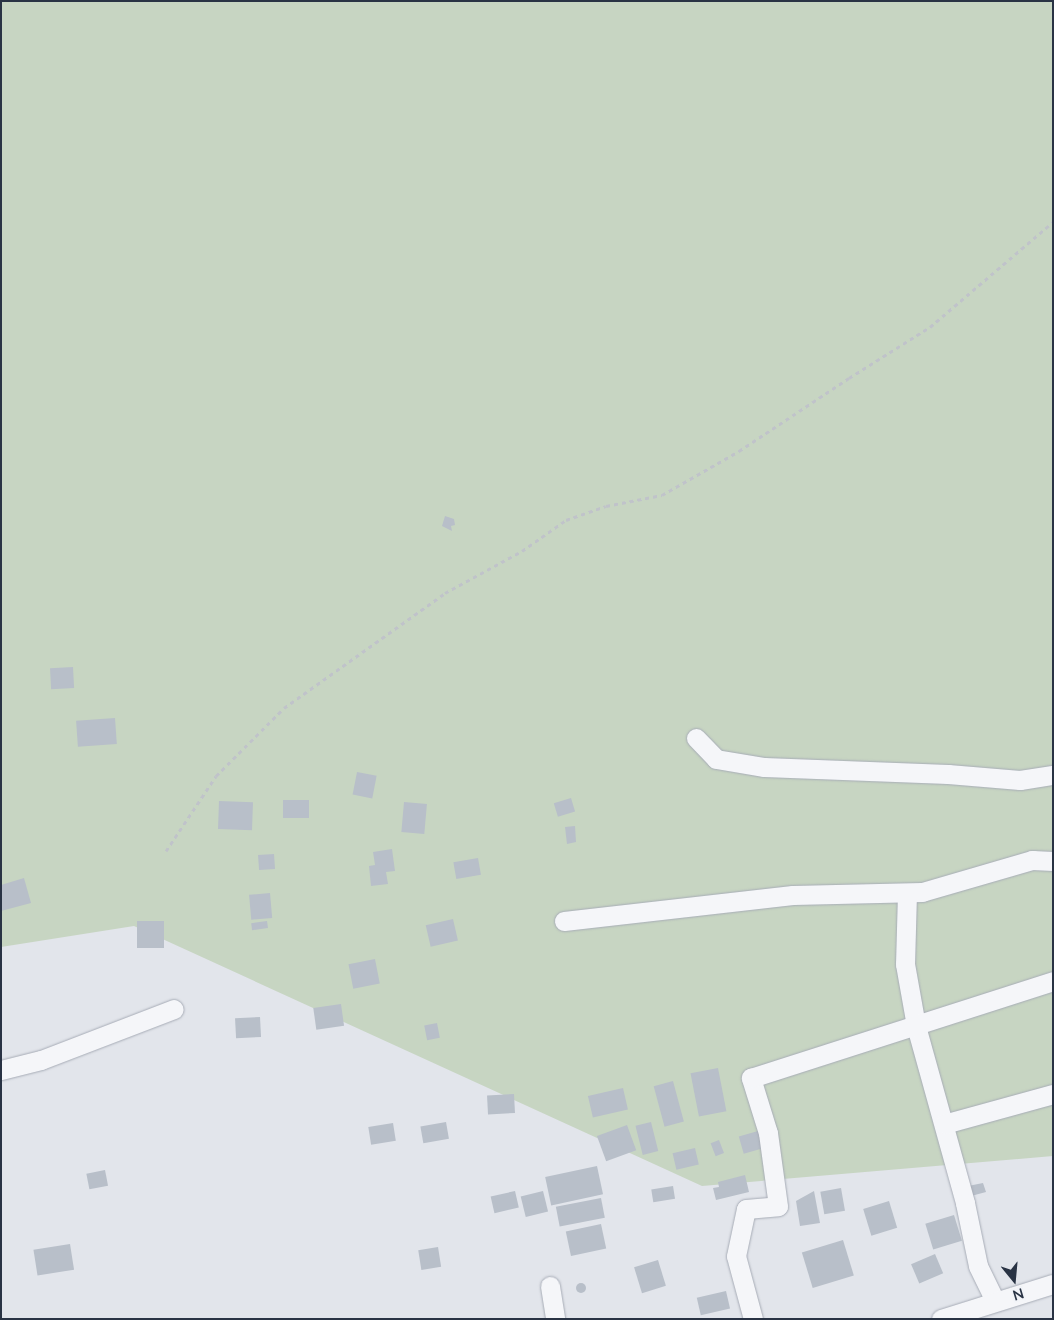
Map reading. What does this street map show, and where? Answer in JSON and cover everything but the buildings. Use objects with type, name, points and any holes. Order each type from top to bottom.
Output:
[{"type":"street","points":[[696,738],[716,759],[764,767],[948,774],[1020,780],[1053,775]]},
{"type":"street","points":[[564,921],[793,895],[922,892],[1032,860],[1053,861]]},
{"type":"street","points":[[907,893],[905,964],[916,1026],[965,1203],[978,1266],[995,1302]]},
{"type":"street","points":[[753,1319],[736,1256],[746,1209],[778,1206],[768,1133],[751,1078],[1053,981]]},
{"type":"street","points":[[1,1070],[41,1060],[174,1009]]},
{"type":"street","points":[[944,1124],[1053,1094]]},
{"type":"street","points":[[942,1319],[1053,1284]]},
{"type":"street","points":[[550,1286],[555,1319]]},
{"type":"path","points":[[166,852],[216,776],[284,708],[446,592],[522,551],[566,520],[606,506],[662,495],[739,451],[930,327],[1053,222]]},
{"type":"green space","points":[[1,1],[1053,1],[1053,1156],[702,1186],[134,926],[1,947]]}]
